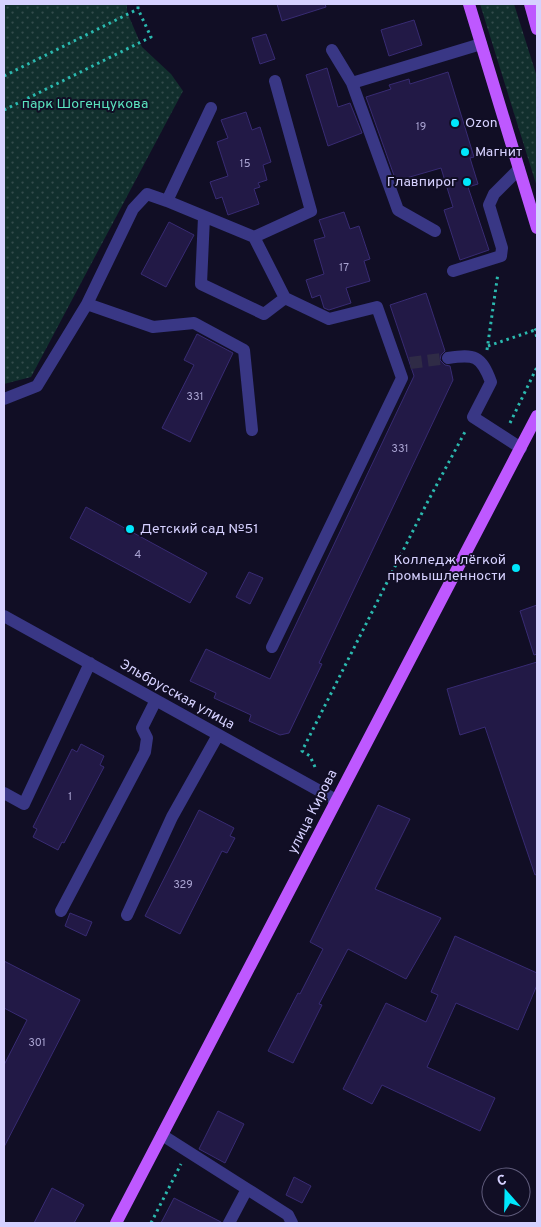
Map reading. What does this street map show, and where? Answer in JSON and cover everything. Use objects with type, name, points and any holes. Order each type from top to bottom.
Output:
[{"type":"main road","points":[[468,4],[537,228]]},
{"type":"main road","points":[[530,4],[537,29]]},
{"type":"main road","name":"улица Кирова","points":[[116,1223],[537,416]]},
{"type":"street","points":[[352,83],[481,44]]},
{"type":"street","points":[[332,50],[352,83],[398,210],[435,231]]},
{"type":"street","points":[[254,237],[311,211],[275,81]]},
{"type":"street","points":[[167,201],[211,108]]},
{"type":"street","points":[[453,271],[501,256],[502,248],[489,205],[494,194],[519,169]]},
{"type":"street","points":[[4,399],[37,386],[87,304],[133,209],[148,194],[254,237],[285,298],[329,318],[377,307],[404,364],[402,378],[272,647]]},
{"type":"street","points":[[204,216],[201,284],[264,314],[285,298]]},
{"type":"street","points":[[87,304],[153,327],[194,323],[244,350],[252,430]]},
{"type":"street","points":[[448,358],[470,355],[478,360],[491,382],[473,417],[521,448]]},
{"type":"street","name":"Эльбрусская улица","points":[[4,616],[336,800]]},
{"type":"street","points":[[4,794],[24,804],[90,664]]},
{"type":"street","points":[[60,911],[145,752],[147,738],[142,728],[156,700]]},
{"type":"street","points":[[127,915],[172,817],[218,735]]},
{"type":"street","points":[[162,1135],[267,1200],[288,1215],[292,1223]]},
{"type":"street","points":[[228,1223],[247,1189]]},
{"type":"path","points":[[4,110],[151,37],[138,9],[138,4]]},
{"type":"path","points":[[4,76],[138,9]]},
{"type":"path","points":[[478,360],[486,354],[488,346],[501,256]]},
{"type":"path","points":[[488,346],[536,330],[537,338]]},
{"type":"path","points":[[507,428],[537,367]]},
{"type":"path","points":[[315,767],[310,756],[302,751],[427,503],[473,417]]},
{"type":"path","points":[[151,1223],[184,1158]]},
{"type":"green space","name":"парк Шогенцукова","points":[[4,4],[127,4],[127,12],[142,47],[171,74],[183,91],[31,377],[4,384]]},
{"type":"green space","points":[[480,4],[514,4],[537,77],[537,187]]},
{"type":"building","points":[[277,4],[325,4],[326,7],[282,21]]},
{"type":"building","points":[[414,20],[422,45],[389,56],[381,30]]},
{"type":"building","points":[[266,34],[275,59],[260,64],[252,38]]},
{"type":"building","points":[[327,68],[338,107],[350,103],[362,133],[328,146],[306,75]]},
{"type":"building","points":[[448,72],[474,157],[470,158],[478,184],[468,187],[489,250],[460,260],[444,210],[453,207],[441,168],[396,181],[366,97],[391,89],[389,85],[409,79],[410,84]]},
{"type":"building","points":[[246,112],[252,130],[260,127],[271,162],[263,165],[267,180],[258,183],[260,187],[254,189],[259,204],[228,215],[222,197],[216,199],[210,182],[228,176],[217,142],[228,138],[221,120]]},
{"type":"building","points":[[344,212],[350,229],[359,226],[370,259],[364,261],[370,281],[346,288],[351,303],[329,310],[324,308],[320,295],[312,298],[306,280],[324,274],[314,240],[325,237],[319,220]]},
{"type":"building","points":[[169,222],[194,235],[166,287],[141,274]]},
{"type":"building","points":[[426,293],[445,351],[441,355],[440,360],[445,365],[450,366],[453,380],[319,663],[322,664],[289,733],[280,735],[249,721],[251,715],[214,698],[216,693],[190,681],[206,649],[270,679],[414,376],[390,305]]},
{"type":"building","points":[[197,334],[233,353],[190,442],[162,428],[194,365],[184,360]]},
{"type":"building","points":[[86,507],[207,573],[190,603],[70,538]]},
{"type":"building","points":[[249,572],[263,578],[250,604],[236,597]]},
{"type":"building","points":[[537,605],[537,654],[534,655],[520,611]]},
{"type":"building","points":[[537,662],[537,874],[535,875],[485,727],[460,735],[447,689]]},
{"type":"building","points":[[81,744],[104,756],[100,765],[104,767],[64,843],[62,842],[58,850],[33,837],[37,829],[33,827],[72,749],[77,752]]},
{"type":"building","points":[[378,805],[410,819],[375,889],[441,918],[406,979],[348,949],[319,1004],[322,1005],[293,1063],[268,1051],[323,949],[310,942]]},
{"type":"building","points":[[199,810],[234,828],[230,836],[235,838],[227,853],[222,851],[180,934],[145,916]]},
{"type":"building","points":[[70,913],[92,922],[86,936],[65,926]]},
{"type":"building","points":[[455,936],[537,973],[537,985],[518,1030],[456,1003],[427,1067],[495,1098],[480,1131],[382,1085],[372,1104],[343,1089],[386,1003],[426,1022],[438,995],[431,992]]},
{"type":"building","points":[[4,961],[80,1000],[4,1147],[4,1065],[27,1020],[4,1008]]},
{"type":"building","points":[[218,1111],[244,1124],[225,1163],[199,1149]]},
{"type":"building","points":[[294,1177],[311,1186],[302,1203],[286,1195]]},
{"type":"building","points":[[52,1188],[84,1205],[74,1223],[34,1223]]},
{"type":"building","points":[[174,1198],[221,1222],[221,1223],[161,1223]]},
{"type":"tunnel","points":[[410,363],[448,358]]},
{"type":"place","name":"Ozon","points":[[455,123]]},
{"type":"place","name":"Магнит","points":[[465,152]]},
{"type":"place","name":"Главпирог","points":[[467,182]]},
{"type":"place","name":"Детский сад №51","points":[[130,529]]},
{"type":"place","name":"Колледж лёгкой промышленности","points":[[516,568]]}]
